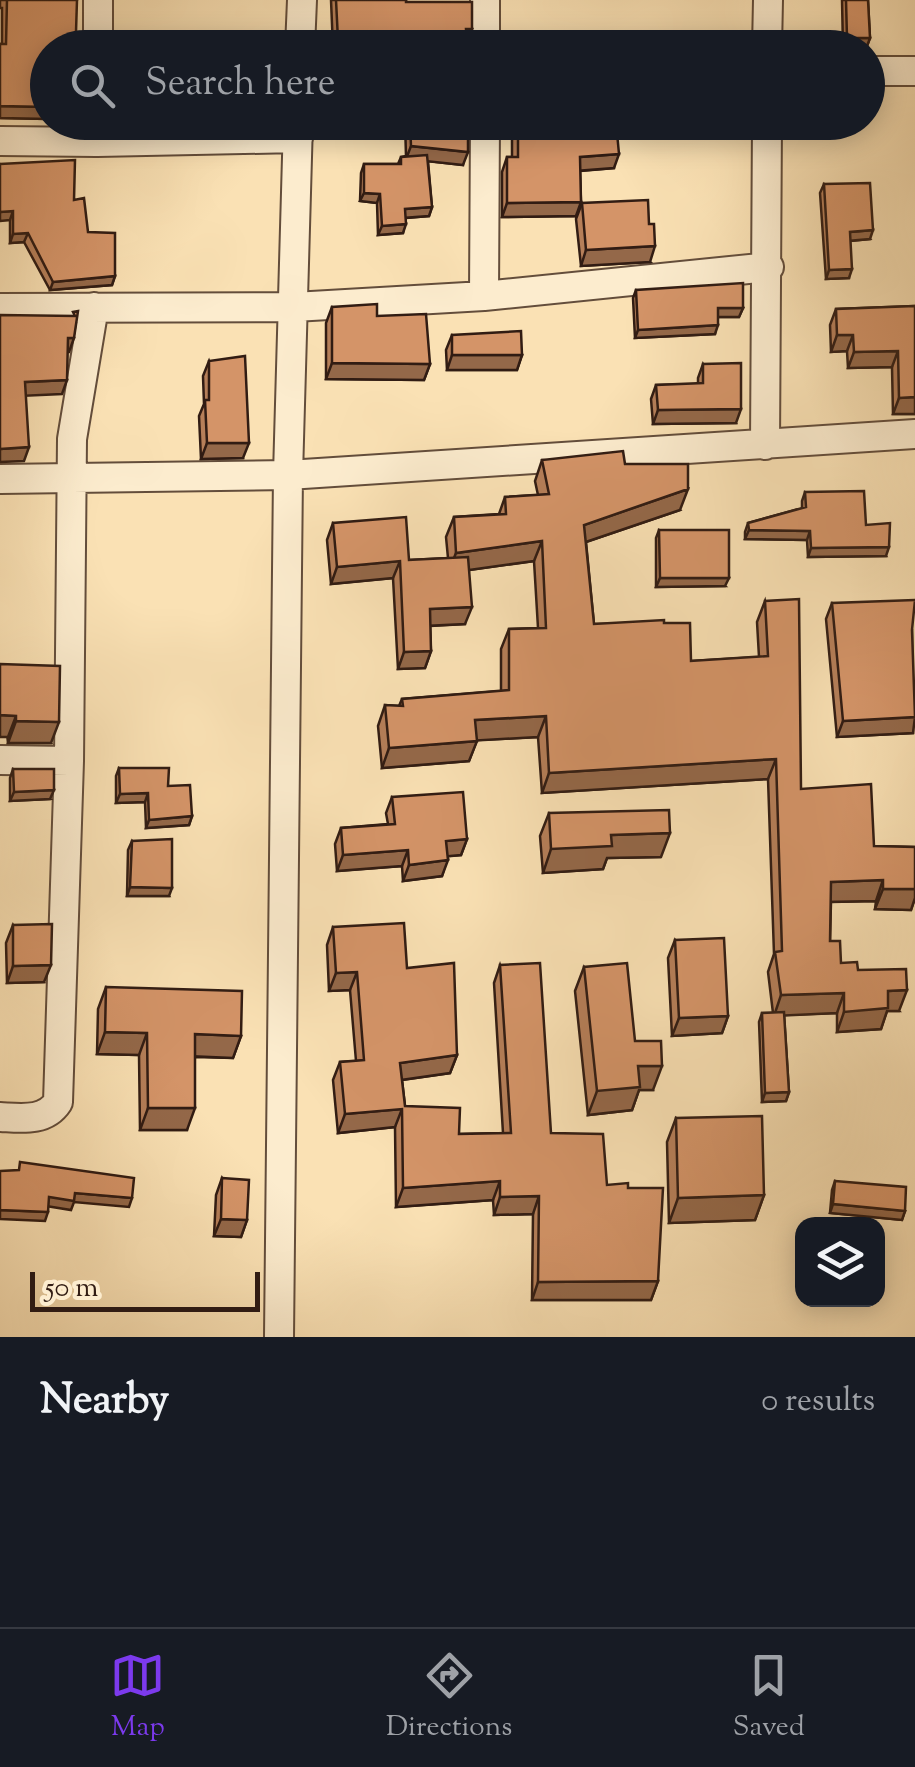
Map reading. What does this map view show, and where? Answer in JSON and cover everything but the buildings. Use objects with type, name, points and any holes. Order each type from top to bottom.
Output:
[{"type":"street","points":[[98,0],[98,30]]},
{"type":"street","points":[[301,30],[302,0]]},
{"type":"street","points":[[485,0],[485,30]]},
{"type":"street","points":[[767,30],[768,0]]},
{"type":"street","points":[[885,71],[915,71]]},
{"type":"street","points":[[0,141],[30,138]]},
{"type":"street","points":[[279,1337],[288,475],[298,140]]},
{"type":"street","points":[[484,140],[484,296]]},
{"type":"street","points":[[766,445],[767,140]]},
{"type":"street","points":[[0,308],[294,306],[484,296],[769,267]]},
{"type":"street","points":[[0,1118],[44,1115],[58,1102],[70,761],[72,439],[94,307]]},
{"type":"street","points":[[0,479],[288,475],[915,434]]},
{"type":"street","points":[[0,760],[70,761]]}]
